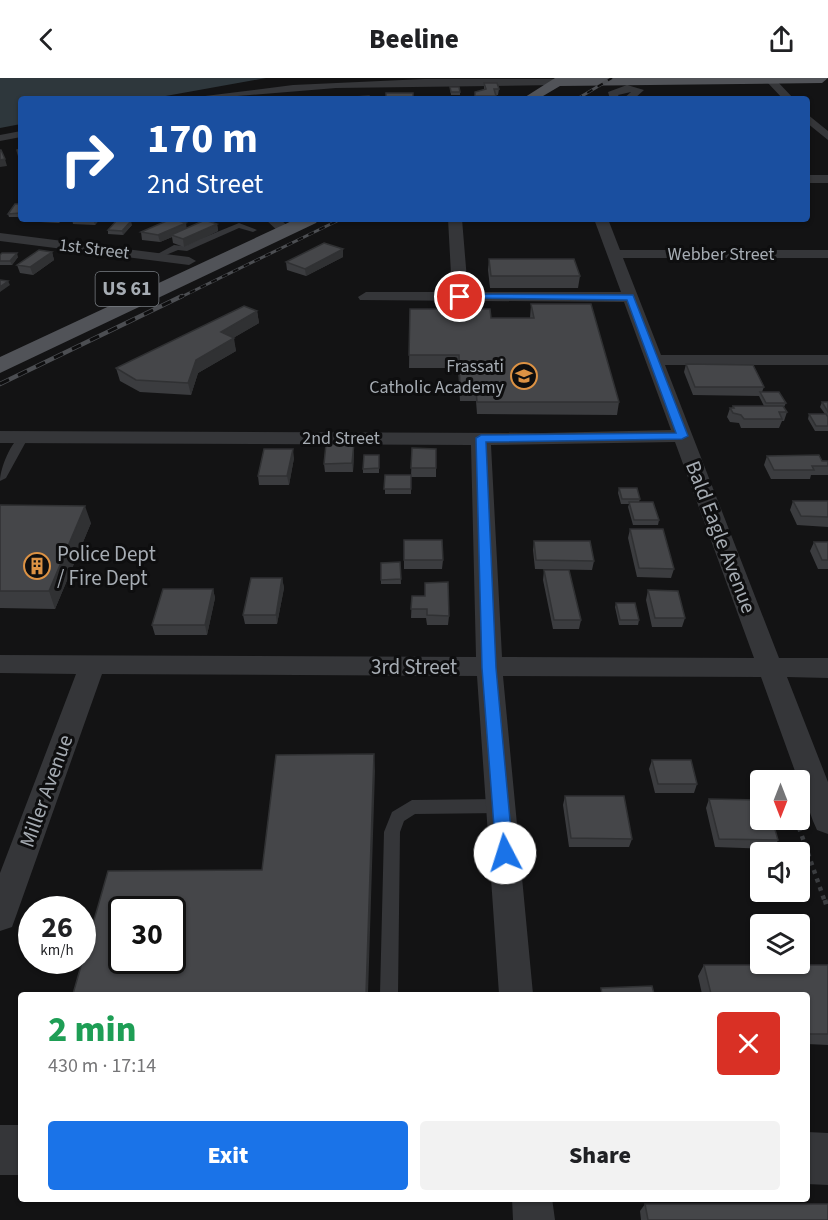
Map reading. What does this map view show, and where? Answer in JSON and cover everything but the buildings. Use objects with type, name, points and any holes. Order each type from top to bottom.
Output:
[{"type":"main road","points":[[805,78],[825,80]]},
{"type":"main road","points":[[534,96],[560,80],[825,80]]},
{"type":"main road","points":[[557,96],[583,80]]},
{"type":"main road","name":"US 61","points":[[0,346],[189,261],[246,225],[277,222]]},
{"type":"main road","name":"US 61","points":[[0,366],[277,222]]},
{"type":"street","points":[[223,96],[270,88],[317,84],[560,80]]},
{"type":"street","points":[[768,80],[786,96]]},
{"type":"street","points":[[613,96],[612,94],[616,91],[635,81],[639,90],[633,96]]},
{"type":"street","points":[[810,120],[828,122]]},
{"type":"street","points":[[810,121],[828,137]]},
{"type":"street","points":[[0,138],[18,135]]},
{"type":"street","points":[[810,179],[828,179]]},
{"type":"street","points":[[455,222],[460,297]]},
{"type":"street","name":"Bald Eagle Avenue","points":[[602,222],[828,821]]},
{"type":"street","name":"1st Street","points":[[0,237],[189,261]]},
{"type":"street","name":"Webber Street","points":[[615,254],[828,254]]},
{"type":"street","points":[[366,297],[630,297]]},
{"type":"street","points":[[654,360],[828,360]]},
{"type":"street","name":"2nd Street","points":[[0,437],[682,436]]},
{"type":"street","points":[[481,438],[489,668],[516,992]]},
{"type":"street","name":"3rd Street","points":[[0,664],[828,668]]},
{"type":"street","name":"Miller Avenue","points":[[0,916],[92,665]]},
{"type":"street","points":[[0,1150],[18,1150]]},
{"type":"street","points":[[810,1158],[828,1159]]},
{"type":"street","points":[[532,1202],[534,1220]]},
{"type":"lane","points":[[156,257],[177,247],[184,249],[246,225]]},
{"type":"lane","points":[[0,478],[23,438]]},
{"type":"lane","points":[[389,992],[392,832],[398,816],[412,807],[501,806]]},
{"type":"path","points":[[800,830],[828,910]]},
{"type":"shaded area","points":[[0,78],[266,78],[166,96],[18,96],[18,125],[0,128]]},
{"type":"railway","points":[[582,96],[612,78]]},
{"type":"railway","points":[[179,298],[335,222]]},
{"type":"railway","points":[[0,384],[182,296]]},
{"type":"place","name":"Frassati Catholic Academy","points":[[524,376]]},
{"type":"place","name":"Police Dept / Fire Dept","points":[[37,566]]},
{"type":"route","points":[[460,297],[630,297],[682,436],[663,438],[481,438],[489,668],[505,853]]}]
